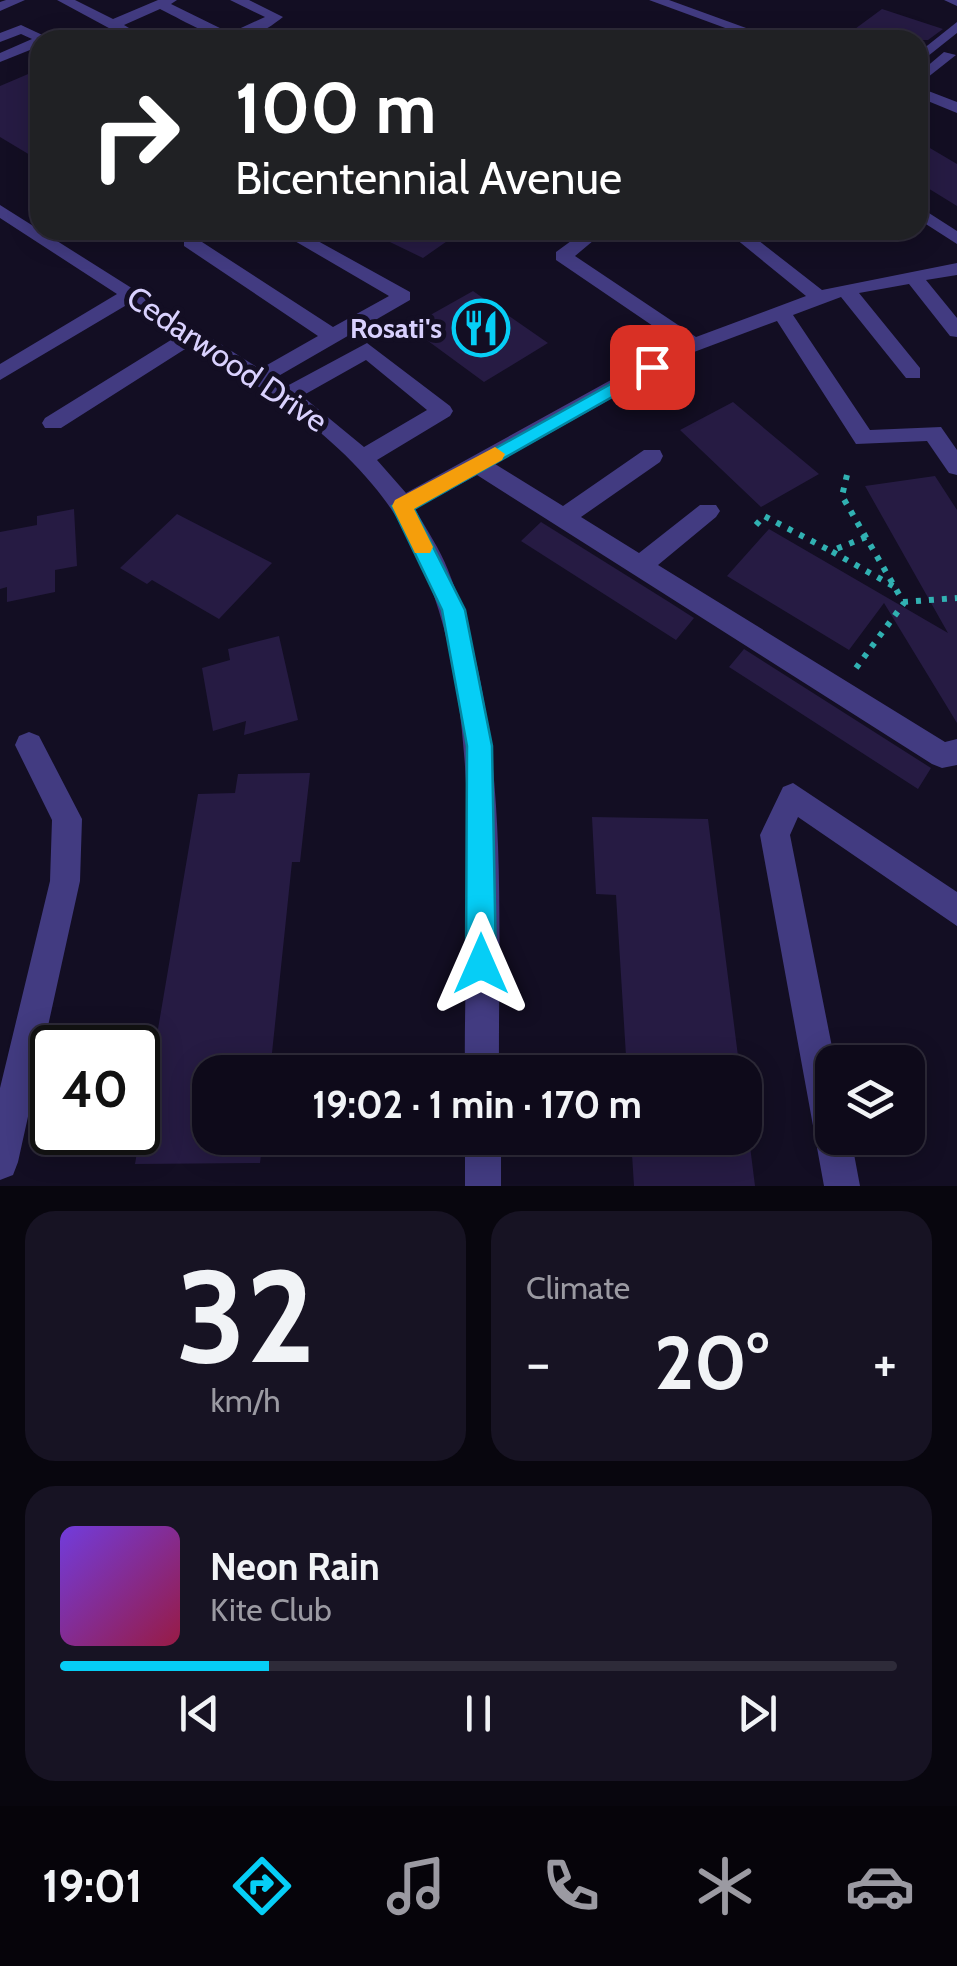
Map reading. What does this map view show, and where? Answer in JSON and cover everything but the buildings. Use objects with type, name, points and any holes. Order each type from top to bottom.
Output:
[{"type":"street","points":[[0,7],[18,0]]},
{"type":"street","points":[[64,0],[123,30]]},
{"type":"street","points":[[237,0],[276,17],[249,30]]},
{"type":"street","points":[[656,0],[743,30]]},
{"type":"street","points":[[112,24],[165,2],[212,30]]},
{"type":"street","points":[[0,16],[30,33]]},
{"type":"street","points":[[928,51],[957,26]]},
{"type":"street","points":[[0,38],[22,29]]},
{"type":"street","points":[[0,58],[30,45]]},
{"type":"street","points":[[928,73],[957,48]]},
{"type":"street","points":[[928,96],[957,108]]},
{"type":"street","name":"Cedarwood Drive","points":[[0,210],[30,229]]},
{"type":"street","points":[[928,218],[957,239]]},
{"type":"street","name":"Cedarwood Drive","points":[[46,240],[286,395],[361,459],[402,506],[454,610],[479,746],[482,1055]]},
{"type":"street","points":[[193,240],[190,242],[332,336]]},
{"type":"street","points":[[260,378],[403,296],[303,240]]},
{"type":"street","points":[[584,240],[563,256],[694,344]]},
{"type":"street","points":[[747,240],[819,297]]},
{"type":"street","points":[[402,506],[694,344],[845,289],[957,269]]},
{"type":"street","points":[[912,275],[957,331]]},
{"type":"street","points":[[845,289],[914,374]]},
{"type":"street","points":[[0,373],[130,294]]},
{"type":"street","points":[[780,310],[864,438],[933,433],[957,466]]},
{"type":"street","points":[[52,423],[194,335]]},
{"type":"street","points":[[286,395],[368,350],[442,410],[361,459]]},
{"type":"street","points":[[563,518],[652,456]]},
{"type":"street","points":[[477,464],[942,755],[957,752]]},
{"type":"street","points":[[640,566],[708,512]]},
{"type":"street","points":[[0,1162],[64,880],[67,819],[29,745]]},
{"type":"street","points":[[815,1045],[775,835],[793,796],[957,910]]},
{"type":"street","points":[[483,1155],[483,1186]]},
{"type":"street","points":[[836,1155],[842,1186]]},
{"type":"path","points":[[847,475],[842,496],[904,602]]},
{"type":"path","points":[[756,525],[764,516],[894,586]]},
{"type":"path","points":[[831,551],[866,537]]},
{"type":"path","points":[[852,674],[904,602],[957,598]]},
{"type":"slow traffic","points":[[422,547],[402,506],[495,454]]},
{"type":"place","name":"Rosati's","points":[[481,328]]},
{"type":"route","points":[[481,964],[479,746],[454,610],[402,506],[652,367]]}]
